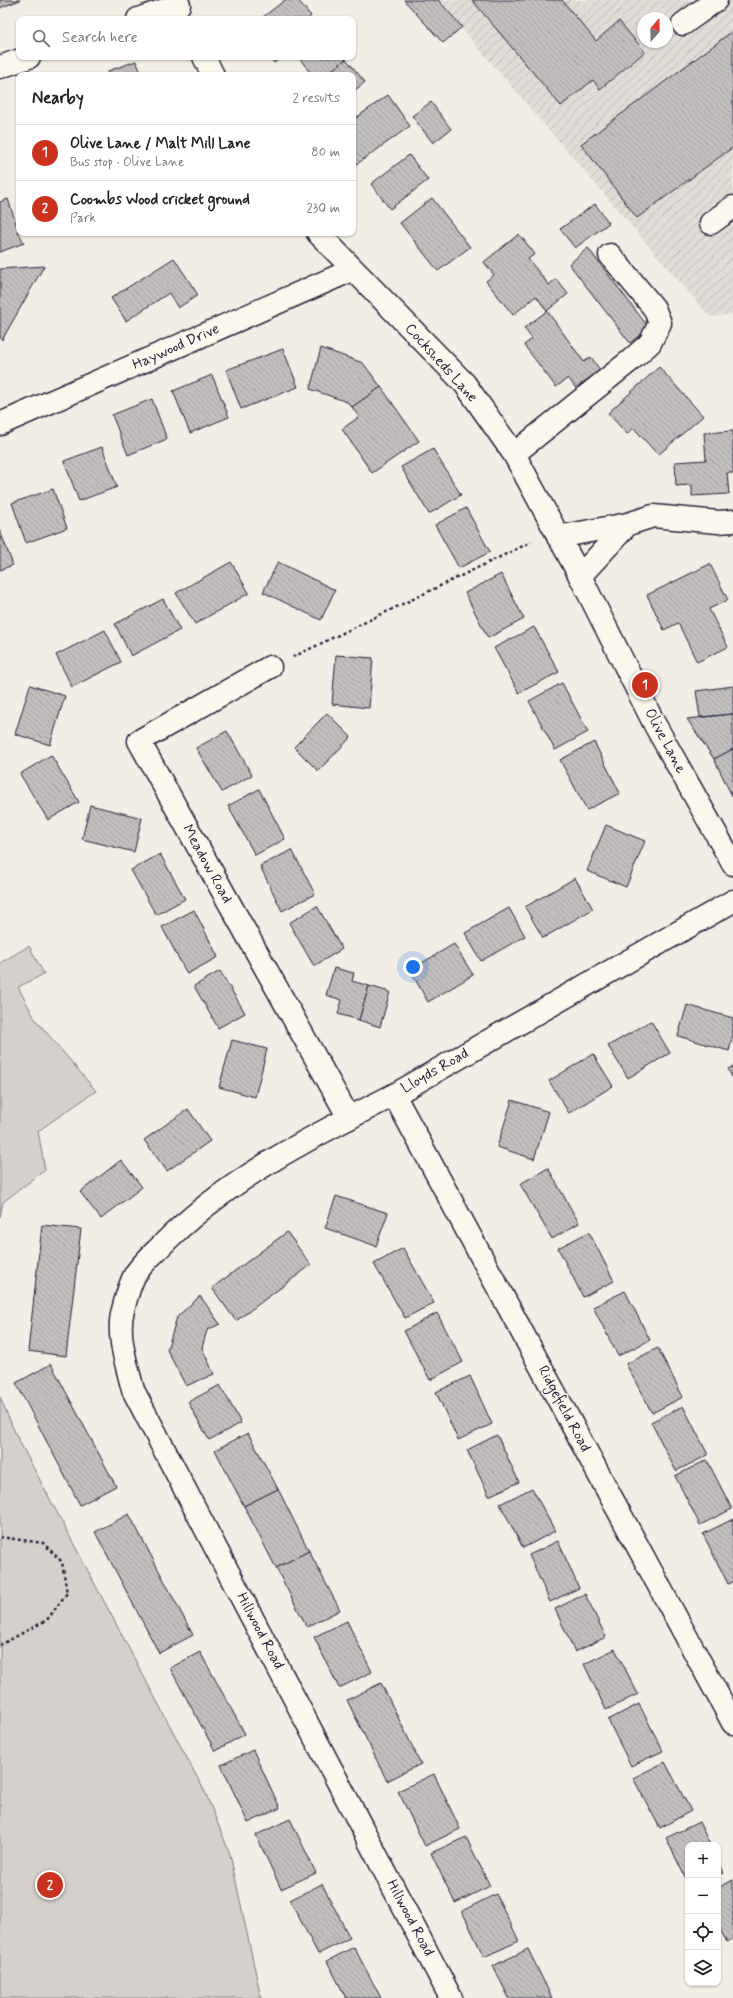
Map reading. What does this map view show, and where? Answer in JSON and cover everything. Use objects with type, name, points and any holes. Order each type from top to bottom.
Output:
[{"type":"street","points":[[683,24],[716,0]]},
{"type":"street","points":[[150,16],[181,8]]},
{"type":"street","points":[[0,67],[20,60]]},
{"type":"street","points":[[206,60],[212,72]]},
{"type":"street","points":[[711,223],[733,207]]},
{"type":"street","name":"Cocksheds Lane","points":[[321,236],[352,270],[465,384],[514,454],[556,534]]},
{"type":"street","points":[[514,454],[631,360],[650,343],[656,333],[660,323],[654,308],[610,255]]},
{"type":"street","name":"Haywood Drive","points":[[0,424],[352,270]]},
{"type":"street","points":[[556,534],[628,524],[653,516],[718,522],[733,521]]},
{"type":"street","points":[[580,576],[628,524]]},
{"type":"street","name":"Olive Lane","points":[[556,534],[580,576],[655,725],[733,864]]},
{"type":"street","name":"Meadow Road","points":[[270,667],[139,741],[349,1118]]},
{"type":"street","name":"Lloyds Road","points":[[150,1257],[180,1226],[238,1181],[349,1118],[394,1095],[733,901]]},
{"type":"street","name":"Ridgefield Road","points":[[394,1095],[733,1723]]},
{"type":"street","name":"Hillwood Road","points":[[150,1257],[135,1274],[122,1311],[122,1346],[133,1390],[451,1998]]},
{"type":"path","points":[[270,667],[556,534]]},
{"type":"path","points":[[0,1537],[43,1543],[62,1562],[67,1594],[48,1620],[0,1645]]},
{"type":"shaded area","points":[[437,0],[733,0],[733,314],[710,317]]},
{"type":"shaded area","points":[[29,946],[44,974],[18,987],[35,1019],[96,1091],[38,1131],[45,1170],[3,1202],[0,1217],[0,963]]},
{"type":"shaded area","points":[[0,1397],[16,1435],[206,1794],[230,1854],[261,1998],[0,1998]]},
{"type":"building","points":[[0,0],[20,0],[0,8]]},
{"type":"building","points":[[285,0],[298,0],[311,16],[264,16]]},
{"type":"building","points":[[404,0],[438,0],[462,27],[443,43]]},
{"type":"building","points":[[472,0],[562,0],[596,41],[619,21],[637,42],[637,48],[642,48],[645,52],[600,89],[593,80],[561,106]]},
{"type":"building","points":[[733,31],[733,147],[637,218],[581,144]]},
{"type":"building","points":[[301,60],[345,60],[330,72],[310,72]]},
{"type":"building","points":[[347,60],[365,82],[356,90],[356,72],[330,72]]},
{"type":"building","points":[[136,61],[141,72],[108,72]]},
{"type":"building","points":[[388,95],[410,126],[357,164],[356,118]]},
{"type":"building","points":[[431,102],[451,129],[433,143],[412,116]]},
{"type":"building","points":[[409,155],[428,180],[390,209],[371,184]]},
{"type":"building","points":[[432,198],[470,247],[438,271],[400,223]]},
{"type":"building","points":[[8,199],[16,224],[16,236],[20,236],[24,243],[0,252],[0,202]]},
{"type":"building","points":[[595,204],[609,223],[575,248],[560,229]]},
{"type":"building","points":[[519,234],[535,254],[528,259],[549,285],[556,279],[568,294],[547,311],[536,296],[513,315],[486,281],[494,275],[484,262]]},
{"type":"building","points":[[588,248],[649,328],[630,343],[569,264]]},
{"type":"building","points":[[174,258],[198,295],[178,308],[169,293],[126,321],[111,298]]},
{"type":"building","points":[[44,266],[2,340],[0,337],[0,269]]},
{"type":"building","points":[[547,311],[584,362],[591,357],[600,370],[576,388],[568,378],[556,387],[524,345],[532,339],[524,328]]},
{"type":"building","points":[[321,348],[363,363],[381,387],[352,407],[347,402],[310,389]]},
{"type":"building","points":[[283,349],[298,387],[241,409],[226,370]]},
{"type":"building","points":[[659,367],[703,416],[658,455],[634,428],[627,434],[608,413]]},
{"type":"building","points":[[212,375],[229,417],[190,433],[173,391]]},
{"type":"building","points":[[381,387],[419,441],[372,473],[342,429],[359,417],[352,407]]},
{"type":"building","points":[[152,399],[167,439],[128,455],[112,415]]},
{"type":"building","points":[[733,431],[733,473],[727,473],[729,494],[692,496],[692,485],[676,486],[675,462],[706,460],[704,433]]},
{"type":"building","points":[[102,447],[117,487],[79,501],[64,461]]},
{"type":"building","points":[[433,449],[461,495],[429,514],[401,467]]},
{"type":"building","points":[[53,489],[67,528],[26,543],[12,503]]},
{"type":"building","points":[[466,508],[490,552],[459,568],[435,525]]},
{"type":"building","points":[[0,531],[13,565],[0,570]]},
{"type":"building","points":[[231,562],[249,593],[195,624],[176,593]]},
{"type":"building","points":[[278,562],[335,590],[321,620],[263,592]]},
{"type":"building","points":[[710,564],[728,600],[709,609],[728,647],[697,662],[678,623],[664,630],[647,595]]},
{"type":"building","points":[[501,574],[524,619],[488,638],[465,593]]},
{"type":"building","points":[[163,599],[180,630],[131,656],[115,624]]},
{"type":"building","points":[[534,627],[559,672],[519,693],[494,648]]},
{"type":"building","points":[[105,630],[121,662],[72,687],[56,655]]},
{"type":"building","points":[[336,655],[373,658],[369,708],[332,704]]},
{"type":"building","points":[[562,683],[588,732],[555,750],[529,701]]},
{"type":"building","points":[[30,685],[65,696],[50,745],[15,734]]},
{"type":"building","points":[[733,686],[733,714],[700,717],[696,691]]},
{"type":"building","points":[[327,713],[351,737],[318,771],[294,747]]},
{"type":"building","points":[[733,714],[733,749],[714,759],[687,719]]},
{"type":"building","points":[[227,731],[252,775],[222,792],[196,748]]},
{"type":"building","points":[[594,742],[620,793],[587,810],[560,760]]},
{"type":"building","points":[[733,749],[733,796],[732,796],[714,759]]},
{"type":"building","points":[[51,755],[79,802],[48,820],[20,774]]},
{"type":"building","points":[[259,789],[285,839],[255,855],[228,806]]},
{"type":"building","points":[[90,805],[142,818],[134,852],[82,839]]},
{"type":"building","points":[[606,825],[645,841],[626,887],[587,871]]},
{"type":"building","points":[[292,850],[315,894],[282,911],[260,866]]},
{"type":"building","points":[[160,854],[185,899],[156,915],[131,870]]},
{"type":"building","points":[[575,878],[593,909],[543,938],[525,907]]},
{"type":"building","points":[[317,906],[342,949],[314,966],[289,923]]},
{"type":"building","points":[[509,908],[525,936],[481,961],[465,933]]},
{"type":"building","points":[[194,910],[218,957],[187,974],[162,927]]},
{"type":"building","points":[[454,944],[473,975],[428,1002],[410,970]]},
{"type":"building","points":[[334,968],[354,973],[352,981],[369,986],[359,1020],[338,1014],[342,1000],[326,995]]},
{"type":"building","points":[[220,971],[245,1013],[218,1028],[194,986]]},
{"type":"building","points":[[369,986],[390,992],[380,1027],[359,1020]]},
{"type":"building","points":[[687,1005],[733,1018],[733,1035],[729,1051],[678,1036]]},
{"type":"building","points":[[651,1021],[670,1053],[628,1078],[608,1046]]},
{"type":"building","points":[[232,1040],[267,1049],[255,1097],[219,1087]]},
{"type":"building","points":[[593,1054],[613,1086],[569,1113],[549,1081]]},
{"type":"building","points":[[733,1066],[733,1079],[728,1069]]},
{"type":"building","points":[[512,1100],[549,1112],[534,1159],[497,1147]]},
{"type":"building","points":[[188,1109],[210,1141],[167,1171],[144,1140]]},
{"type":"building","points":[[121,1160],[142,1187],[101,1219],[80,1192]]},
{"type":"building","points":[[548,1168],[579,1223],[552,1239],[520,1184]]},
{"type":"building","points":[[336,1196],[388,1213],[376,1246],[325,1228]]},
{"type":"building","points":[[42,1225],[81,1229],[66,1356],[28,1351]]},
{"type":"building","points":[[287,1232],[311,1265],[236,1321],[212,1288]]},
{"type":"building","points":[[589,1232],[614,1281],[583,1297],[558,1248]]},
{"type":"building","points":[[403,1248],[434,1303],[405,1318],[374,1264]]},
{"type":"building","points":[[625,1291],[650,1340],[618,1356],[593,1307]]},
{"type":"building","points":[[200,1296],[220,1324],[207,1330],[202,1348],[214,1374],[186,1386],[167,1350],[177,1317]]},
{"type":"building","points":[[437,1313],[463,1362],[430,1380],[404,1331]]},
{"type":"building","points":[[658,1348],[683,1397],[652,1413],[626,1364]]},
{"type":"building","points":[[51,1364],[116,1486],[80,1505],[16,1383]]},
{"type":"building","points":[[470,1376],[492,1424],[458,1440],[436,1392]]},
{"type":"building","points":[[220,1385],[241,1423],[209,1440],[188,1402]]},
{"type":"building","points":[[683,1406],[708,1455],[676,1471],[651,1422]]},
{"type":"building","points":[[248,1433],[278,1489],[244,1506],[215,1450]]},
{"type":"building","points":[[497,1435],[519,1482],[489,1496],[467,1450]]},
{"type":"building","points":[[707,1460],[732,1509],[700,1525],[675,1476]]},
{"type":"building","points":[[532,1488],[555,1531],[523,1548],[500,1504]]},
{"type":"building","points":[[278,1489],[309,1551],[276,1568],[244,1506]]},
{"type":"building","points":[[129,1514],[193,1635],[159,1653],[95,1532]]},
{"type":"building","points":[[733,1519],[733,1581],[728,1584],[703,1534]]},
{"type":"building","points":[[558,1541],[579,1588],[550,1602],[529,1555]]},
{"type":"building","points":[[309,1551],[340,1610],[307,1627],[276,1568]]},
{"type":"building","points":[[585,1594],[606,1637],[575,1652],[555,1609]]},
{"type":"building","points":[[347,1621],[372,1672],[339,1688],[314,1637]]},
{"type":"building","points":[[615,1649],[638,1694],[606,1710],[584,1664]]},
{"type":"building","points":[[200,1652],[245,1734],[215,1751],[170,1668]]},
{"type":"building","points":[[381,1683],[421,1764],[387,1781],[347,1700]]},
{"type":"building","points":[[639,1704],[663,1751],[631,1766],[608,1720]]},
{"type":"building","points":[[253,1750],[280,1808],[248,1823],[221,1765]]},
{"type":"building","points":[[665,1762],[691,1811],[660,1828],[633,1778]]},
{"type":"building","points":[[434,1774],[460,1829],[425,1846],[398,1791]]},
{"type":"building","points":[[290,1819],[316,1873],[281,1889],[256,1835]]},
{"type":"building","points":[[699,1822],[709,1842],[685,1842],[685,1877],[666,1838]]},
{"type":"building","points":[[466,1837],[490,1886],[455,1903],[431,1853]]},
{"type":"building","points":[[733,1880],[733,1939],[727,1942],[721,1931],[721,1886]]},
{"type":"building","points":[[322,1884],[350,1938],[318,1954],[290,1900]]},
{"type":"building","points":[[496,1894],[519,1941],[484,1957],[462,1911]]},
{"type":"building","points":[[354,1947],[381,1998],[346,1998],[327,1961]]},
{"type":"building","points":[[528,1949],[552,1998],[509,1998],[493,1966]]},
{"type":"place","name":"Olive Lane / Malt Mill Lane","points":[[645,685]]},
{"type":"place","name":"Coombs Wood cricket ground","points":[[50,1885]]}]
